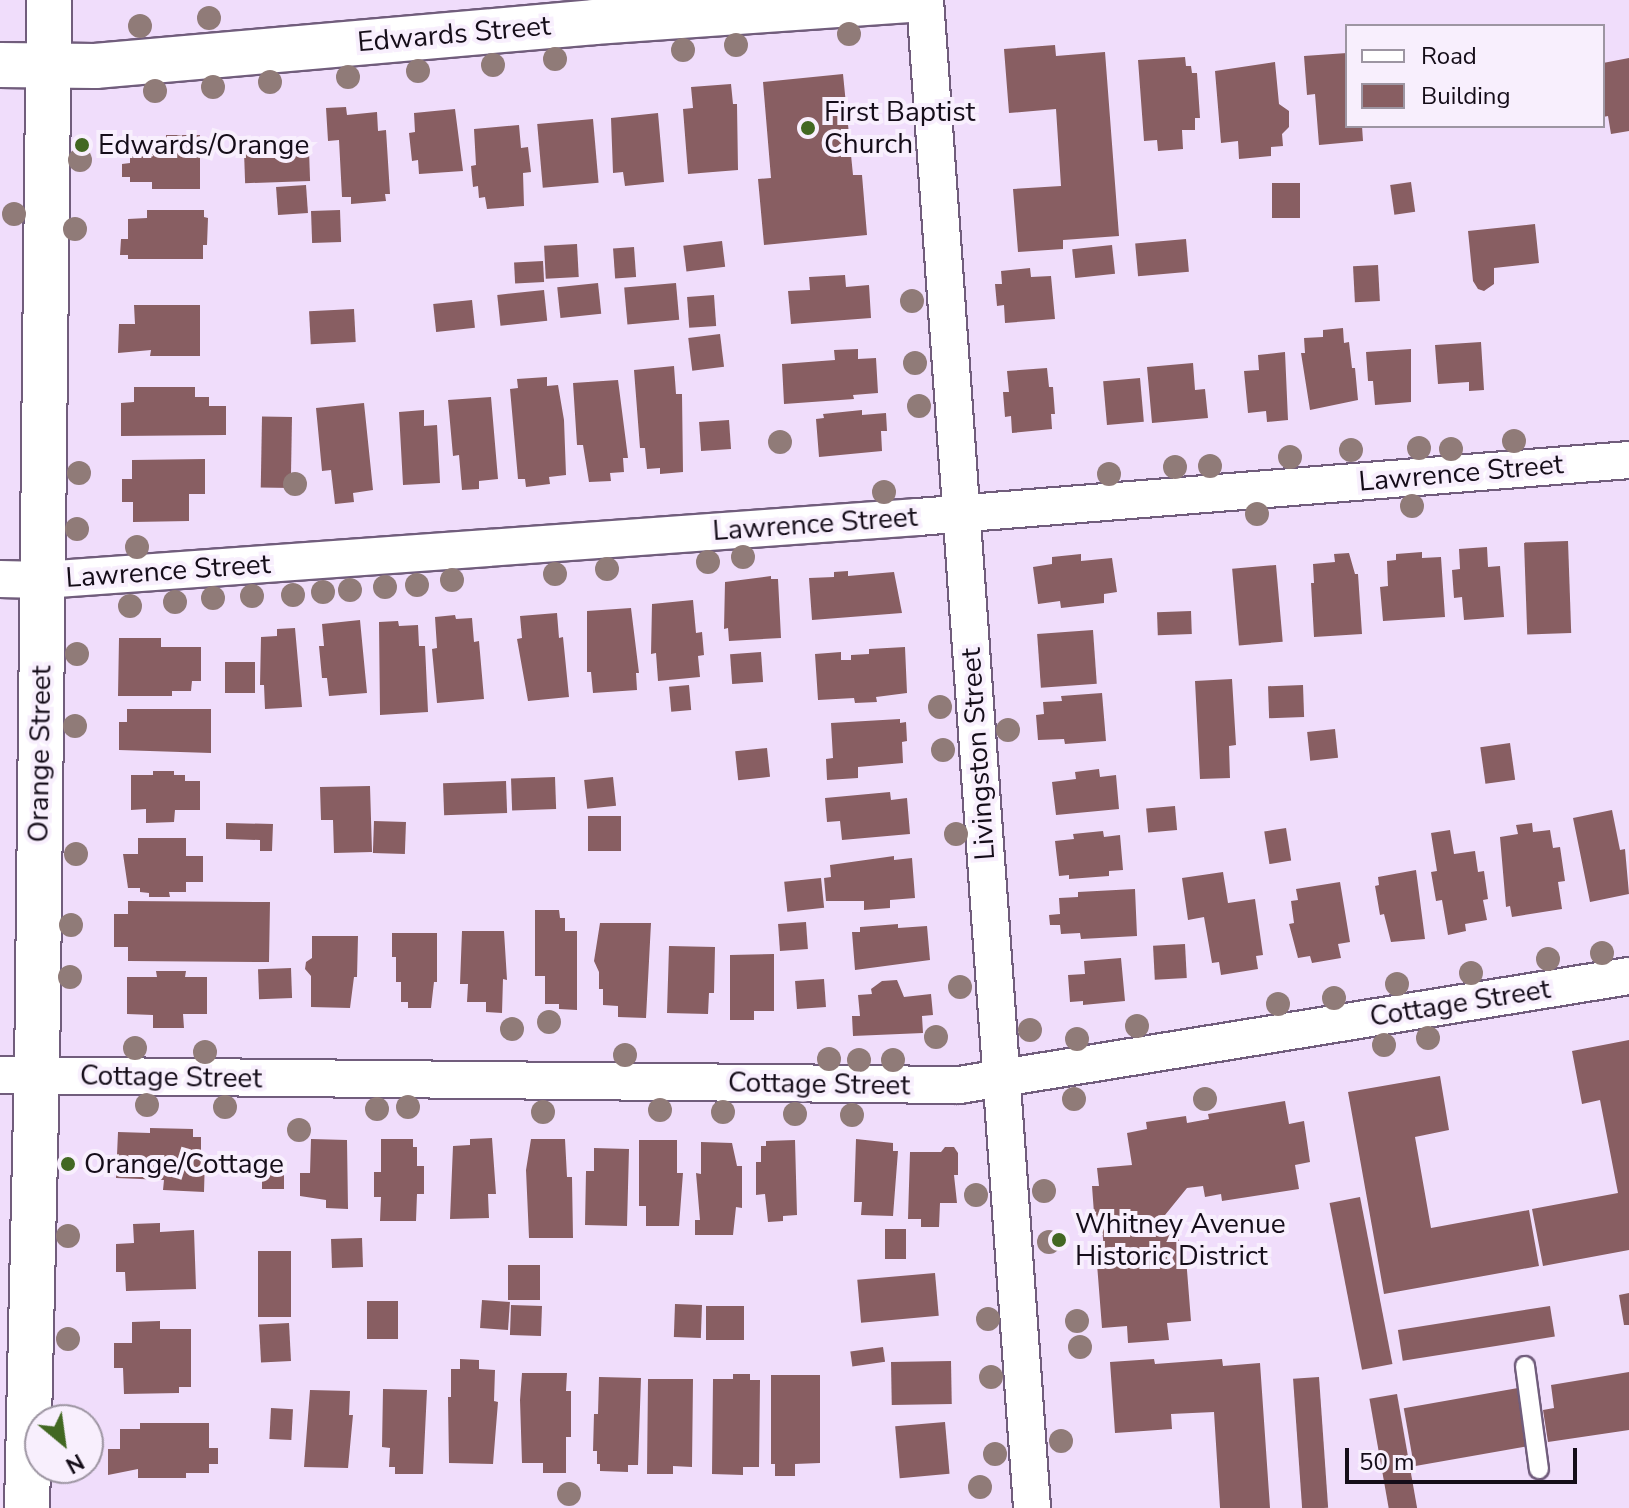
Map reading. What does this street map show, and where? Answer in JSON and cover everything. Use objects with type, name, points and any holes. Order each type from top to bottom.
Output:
[{"type":"main road","name":"Orange Street","points":[[27,1508],[18,1075],[43,580],[49,0]]},
{"type":"main road","name":"Edwards Street","points":[[0,65],[49,68],[595,22],[908,0]]},
{"type":"street","name":"Livingston Street","points":[[925,0],[959,514],[1003,1079],[1032,1508]]},
{"type":"street","name":"Lawrence Street","points":[[0,579],[43,580],[959,514],[1629,460]]},
{"type":"street","name":"Cottage Street","points":[[18,1075],[959,1085],[1629,976]]},
{"type":"lane","points":[[1525,1366],[1539,1469]]},
{"type":"building","points":[[1055,45],[1056,56],[1105,52],[1119,236],[1063,240],[1063,249],[1018,252],[1013,189],[1061,186],[1056,109],[1009,113],[1004,49]]},
{"type":"building","points":[[1345,53],[1345,128],[1362,128],[1363,141],[1319,145],[1315,94],[1307,95],[1304,56]]},
{"type":"building","points":[[1185,57],[1186,66],[1191,66],[1192,73],[1197,73],[1200,118],[1195,118],[1195,130],[1182,130],[1183,149],[1158,151],[1157,140],[1144,141],[1138,60]]},
{"type":"building","points":[[1629,58],[1629,131],[1611,134],[1608,116],[1605,117],[1605,63]]},
{"type":"building","points":[[1275,62],[1279,104],[1289,111],[1289,127],[1282,134],[1283,146],[1271,147],[1271,156],[1239,159],[1238,141],[1221,143],[1215,71]]},
{"type":"building","name":"First Baptist Church","points":[[843,74],[853,175],[862,175],[867,235],[764,245],[758,179],[771,178],[763,82]]},
{"type":"building","points":[[731,84],[733,104],[737,104],[738,170],[688,174],[683,109],[693,108],[691,87]]},
{"type":"building","points":[[346,107],[347,115],[377,112],[378,131],[386,130],[390,194],[385,194],[386,201],[351,204],[351,197],[342,197],[339,140],[328,141],[326,108]]},
{"type":"building","points":[[455,109],[463,171],[419,174],[418,160],[412,161],[409,133],[415,132],[414,113]]},
{"type":"building","points":[[658,113],[664,182],[625,186],[623,172],[613,173],[611,118]]},
{"type":"building","points":[[593,119],[599,183],[543,188],[537,124]]},
{"type":"building","points":[[519,125],[521,148],[528,147],[531,172],[523,173],[524,206],[487,209],[485,197],[479,198],[478,186],[473,187],[471,166],[476,165],[474,129]]},
{"type":"building","points":[[166,135],[200,135],[200,189],[152,189],[152,182],[130,182],[130,177],[122,177],[122,164],[130,163],[130,142],[166,142]]},
{"type":"building","points":[[309,150],[310,181],[245,183],[244,152]]},
{"type":"building","points":[[1411,182],[1415,212],[1394,215],[1390,185]]},
{"type":"building","points":[[1272,183],[1300,183],[1300,218],[1272,218]]},
{"type":"building","points":[[306,185],[308,213],[278,215],[276,187]]},
{"type":"building","points":[[147,210],[204,210],[204,217],[208,218],[203,259],[128,259],[128,255],[120,255],[121,239],[128,239],[128,219],[147,218]]},
{"type":"building","points":[[340,210],[341,242],[312,243],[311,211]]},
{"type":"building","points":[[1535,224],[1539,263],[1494,268],[1494,284],[1484,291],[1478,289],[1473,281],[1468,231]]},
{"type":"building","points":[[1186,239],[1189,272],[1138,276],[1135,243]]},
{"type":"building","points":[[722,241],[725,267],[686,272],[683,246]]},
{"type":"building","points":[[577,244],[579,277],[546,279],[544,246]]},
{"type":"building","points":[[1112,245],[1115,274],[1075,278],[1072,249]]},
{"type":"building","points":[[634,247],[636,277],[615,278],[613,248]]},
{"type":"building","points":[[543,261],[544,282],[515,283],[514,263]]},
{"type":"building","points":[[1378,265],[1380,301],[1355,302],[1353,266]]},
{"type":"building","points":[[1030,268],[1031,277],[1051,276],[1055,319],[1005,323],[1004,305],[997,306],[995,284],[1002,284],[1001,271]]},
{"type":"building","points":[[845,275],[846,287],[869,285],[871,318],[791,324],[788,291],[810,290],[809,277]]},
{"type":"building","points":[[598,283],[601,314],[560,318],[557,287]]},
{"type":"building","points":[[676,283],[679,320],[627,324],[624,288]]},
{"type":"building","points":[[544,290],[547,321],[500,326],[497,295]]},
{"type":"building","points":[[714,295],[716,326],[689,328],[687,297]]},
{"type":"building","points":[[472,300],[475,328],[436,332],[433,304]]},
{"type":"building","points":[[134,305],[200,305],[200,356],[150,356],[151,350],[118,353],[119,324],[135,324]]},
{"type":"building","points":[[354,309],[356,342],[311,344],[309,311]]},
{"type":"building","points":[[1343,328],[1344,343],[1349,342],[1352,368],[1355,368],[1358,400],[1310,410],[1301,353],[1305,353],[1304,338],[1323,337],[1323,330]]},
{"type":"building","points":[[720,334],[724,367],[692,371],[688,338]]},
{"type":"building","points":[[1481,342],[1484,390],[1469,391],[1469,382],[1438,384],[1435,345]]},
{"type":"building","points":[[858,349],[858,359],[876,358],[878,393],[853,395],[854,399],[784,404],[782,364],[835,360],[834,350]]},
{"type":"building","points":[[1411,349],[1411,402],[1375,405],[1373,381],[1368,381],[1366,352]]},
{"type":"building","points":[[1285,352],[1288,420],[1267,422],[1266,411],[1248,413],[1244,371],[1259,370],[1258,355]]},
{"type":"building","points":[[1193,363],[1195,390],[1205,389],[1208,418],[1152,423],[1147,367]]},
{"type":"building","points":[[674,366],[676,394],[682,394],[683,472],[660,474],[660,468],[647,469],[645,448],[640,448],[634,370]]},
{"type":"building","points":[[1047,368],[1049,387],[1053,387],[1055,414],[1051,414],[1052,429],[1012,433],[1011,416],[1005,417],[1003,392],[1009,392],[1007,371]]},
{"type":"building","points":[[547,377],[547,386],[558,385],[564,420],[566,475],[549,477],[550,484],[526,487],[525,479],[518,479],[510,389],[518,388],[517,379]]},
{"type":"building","points":[[1140,378],[1144,422],[1107,425],[1103,381]]},
{"type":"building","points":[[618,380],[628,458],[623,458],[624,472],[610,473],[611,481],[589,482],[583,445],[577,445],[573,383]]},
{"type":"building","points":[[134,387],[195,387],[195,397],[209,397],[209,406],[226,406],[226,435],[121,436],[121,403],[134,402]]},
{"type":"building","points":[[491,397],[498,479],[479,481],[479,489],[462,490],[459,455],[453,456],[448,400]]},
{"type":"building","points":[[364,403],[373,490],[353,493],[354,502],[335,504],[331,470],[322,471],[316,408]]},
{"type":"building","points":[[424,410],[424,426],[437,425],[440,483],[403,485],[399,412]]},
{"type":"building","points":[[862,410],[862,415],[886,413],[887,431],[881,431],[882,451],[819,457],[816,419],[824,418],[823,414]]},
{"type":"building","points":[[262,416],[292,417],[291,488],[261,487]]},
{"type":"building","points":[[729,420],[731,449],[701,451],[699,422]]},
{"type":"building","points":[[205,459],[205,494],[189,494],[189,521],[133,522],[133,502],[122,502],[122,479],[132,479],[132,460]]},
{"type":"building","points":[[1568,541],[1571,633],[1527,634],[1524,543]]},
{"type":"building","points":[[1487,547],[1488,567],[1500,566],[1504,617],[1464,620],[1462,597],[1454,598],[1452,570],[1460,569],[1459,549]]},
{"type":"building","points":[[1422,552],[1422,558],[1441,557],[1445,617],[1383,621],[1380,587],[1388,586],[1387,561],[1396,560],[1396,554]]},
{"type":"building","points":[[1349,553],[1355,574],[1358,574],[1362,634],[1314,637],[1313,564],[1335,562],[1334,554]]},
{"type":"building","points":[[1081,554],[1081,561],[1112,558],[1117,592],[1104,594],[1104,603],[1061,608],[1060,601],[1038,604],[1033,567],[1052,564],[1052,557]]},
{"type":"building","points":[[1276,565],[1283,642],[1239,646],[1232,569]]},
{"type":"building","points":[[848,571],[848,576],[894,572],[902,613],[812,620],[809,578],[834,577],[834,572]]},
{"type":"building","points":[[771,576],[771,579],[778,579],[781,638],[729,641],[728,628],[724,629],[725,582]]},
{"type":"building","points":[[693,600],[696,633],[702,632],[704,655],[698,656],[700,677],[658,681],[656,653],[651,654],[652,604]]},
{"type":"building","points":[[631,608],[639,673],[636,673],[637,690],[593,693],[591,672],[587,672],[587,611]]},
{"type":"building","points":[[1191,611],[1192,634],[1158,635],[1157,612]]},
{"type":"building","points":[[557,613],[559,638],[563,637],[569,697],[528,701],[517,639],[522,638],[520,616]]},
{"type":"building","points":[[455,615],[456,619],[472,618],[474,642],[479,641],[484,699],[437,703],[432,649],[437,648],[435,617]]},
{"type":"building","points":[[360,620],[367,693],[329,696],[327,678],[322,678],[319,646],[324,646],[322,624]]},
{"type":"building","points":[[398,621],[399,626],[418,625],[419,646],[425,646],[428,712],[380,715],[379,622]]},
{"type":"building","points":[[295,628],[302,707],[265,709],[264,685],[260,685],[261,637],[277,636],[277,629]]},
{"type":"building","points":[[1093,630],[1097,684],[1041,688],[1037,634]]},
{"type":"building","points":[[119,638],[161,638],[161,647],[201,647],[201,681],[192,681],[191,691],[172,691],[172,696],[118,696]]},
{"type":"building","points":[[905,647],[907,693],[876,697],[877,702],[855,703],[854,698],[818,700],[815,654],[841,652],[841,660],[851,660],[851,655],[869,654],[869,649]]},
{"type":"building","points":[[761,652],[763,682],[732,684],[730,654]]},
{"type":"building","points":[[225,662],[255,662],[255,693],[225,693]]},
{"type":"building","points":[[1232,679],[1236,745],[1229,746],[1230,778],[1200,779],[1195,681]]},
{"type":"building","points":[[689,685],[691,710],[671,712],[669,687]]},
{"type":"building","points":[[1303,685],[1304,717],[1269,718],[1268,686]]},
{"type":"building","points":[[1102,693],[1106,741],[1065,744],[1064,739],[1038,740],[1036,715],[1044,714],[1043,702],[1062,701],[1061,696]]},
{"type":"building","points":[[127,709],[211,709],[211,753],[119,750],[119,722],[127,722]]},
{"type":"building","points":[[900,719],[900,723],[906,722],[907,741],[902,742],[903,763],[858,767],[858,778],[827,780],[826,759],[833,758],[831,723]]},
{"type":"building","points":[[1335,729],[1338,758],[1310,761],[1307,732]]},
{"type":"building","points":[[1510,743],[1515,780],[1485,784],[1480,747]]},
{"type":"building","points":[[767,748],[770,777],[738,780],[735,751]]},
{"type":"building","points":[[1099,769],[1100,777],[1116,775],[1119,809],[1056,815],[1052,782],[1076,779],[1075,772]]},
{"type":"building","points":[[153,771],[174,771],[174,775],[185,775],[185,781],[200,781],[200,810],[175,810],[174,822],[146,823],[146,809],[131,810],[131,775],[153,775]]},
{"type":"building","points":[[555,777],[556,809],[512,811],[511,779]]},
{"type":"building","points":[[613,777],[616,806],[587,809],[584,780]]},
{"type":"building","points":[[506,781],[507,813],[444,815],[443,783]]},
{"type":"building","points":[[370,786],[372,852],[334,853],[333,820],[321,820],[320,787]]},
{"type":"building","points":[[890,792],[891,800],[907,798],[910,834],[842,840],[840,821],[827,822],[825,798]]},
{"type":"building","points":[[1175,806],[1177,830],[1148,832],[1146,809]]},
{"type":"building","points":[[1612,810],[1620,850],[1625,849],[1629,894],[1590,902],[1573,818]]},
{"type":"building","points":[[588,816],[621,816],[621,851],[588,851]]},
{"type":"building","points":[[374,821],[406,822],[405,854],[373,853]]},
{"type":"building","points":[[226,823],[273,824],[272,851],[260,851],[260,840],[226,839]]},
{"type":"building","points":[[1532,823],[1533,832],[1550,830],[1553,848],[1560,847],[1565,881],[1558,882],[1562,909],[1512,917],[1510,906],[1506,907],[1500,837],[1518,834],[1516,825]]},
{"type":"building","points":[[1286,828],[1291,861],[1269,864],[1264,831]]},
{"type":"building","points":[[1450,830],[1454,854],[1475,851],[1478,872],[1484,871],[1488,899],[1483,900],[1487,920],[1465,924],[1466,931],[1448,935],[1442,900],[1436,901],[1431,872],[1437,871],[1431,833]]},
{"type":"building","points":[[1103,831],[1104,837],[1120,835],[1123,870],[1109,871],[1109,876],[1069,879],[1069,875],[1059,876],[1055,841],[1074,839],[1073,834]]},
{"type":"building","points":[[138,838],[186,838],[186,856],[203,856],[203,882],[186,882],[186,892],[169,892],[170,897],[149,897],[149,893],[140,892],[140,888],[128,888],[123,854],[138,854]]},
{"type":"building","points":[[894,856],[894,860],[912,858],[915,898],[890,900],[890,908],[864,910],[864,901],[826,901],[824,878],[831,877],[830,865]]},
{"type":"building","points":[[1416,870],[1425,939],[1391,942],[1384,914],[1380,915],[1375,886],[1379,885],[1378,877]]},
{"type":"building","points":[[1223,872],[1228,903],[1255,899],[1263,955],[1256,956],[1258,969],[1221,975],[1219,962],[1212,963],[1204,917],[1188,920],[1182,878]]},
{"type":"building","points":[[821,878],[824,908],[787,912],[784,882]]},
{"type":"building","points":[[1340,882],[1350,942],[1338,944],[1341,958],[1312,963],[1310,956],[1298,958],[1289,924],[1294,923],[1291,901],[1298,900],[1296,889]]},
{"type":"building","points":[[1135,889],[1137,936],[1081,939],[1080,933],[1061,934],[1060,925],[1050,925],[1049,915],[1060,914],[1059,898],[1078,897],[1078,892]]},
{"type":"building","points":[[128,901],[270,902],[269,962],[128,961],[128,947],[114,947],[114,914],[128,914]]},
{"type":"building","points":[[535,910],[559,910],[560,918],[565,918],[565,931],[577,931],[577,1010],[559,1009],[559,1004],[545,1004],[545,976],[535,976]]},
{"type":"building","points":[[806,922],[808,949],[780,951],[778,924]]},
{"type":"building","points":[[600,923],[651,923],[646,1018],[618,1017],[618,1006],[603,1005],[603,989],[599,989],[599,972],[594,961]]},
{"type":"building","points":[[898,924],[898,928],[927,926],[930,960],[855,970],[852,932],[860,932],[860,927]]},
{"type":"building","points":[[462,931],[504,931],[507,980],[503,979],[502,1013],[486,1012],[486,1002],[467,1002],[468,984],[460,984]]},
{"type":"building","points":[[392,933],[437,933],[437,982],[434,982],[431,1008],[408,1008],[408,1002],[401,1002],[401,982],[396,982],[396,957],[392,957]]},
{"type":"building","points":[[312,936],[358,936],[357,977],[354,977],[350,1008],[311,1007],[311,976],[305,969],[306,962],[312,958]]},
{"type":"building","points":[[1185,944],[1187,978],[1155,980],[1153,946]]},
{"type":"building","points":[[669,946],[715,947],[714,993],[709,993],[708,1014],[667,1013]]},
{"type":"building","points":[[774,954],[774,1011],[754,1011],[754,1020],[730,1020],[730,955]]},
{"type":"building","points":[[1121,958],[1125,1001],[1083,1005],[1083,1001],[1070,1002],[1068,975],[1085,974],[1084,961]]},
{"type":"building","points":[[291,968],[292,998],[259,999],[258,969]]},
{"type":"building","points":[[156,971],[186,971],[185,977],[207,977],[207,1014],[183,1014],[184,1028],[153,1028],[153,1015],[127,1014],[127,977],[157,977]]},
{"type":"building","points":[[824,979],[826,1007],[797,1009],[795,981]]},
{"type":"building","points":[[897,980],[904,997],[931,994],[933,1015],[922,1016],[923,1033],[853,1036],[852,1016],[860,1016],[858,995],[872,994],[871,989],[882,981]]},
{"type":"building","points":[[1629,1040],[1629,1250],[1543,1266],[1532,1209],[1618,1193],[1600,1100],[1582,1104],[1572,1051]]},
{"type":"building","points":[[1440,1076],[1449,1130],[1415,1137],[1431,1228],[1529,1210],[1539,1266],[1384,1294],[1348,1092]]},
{"type":"building","points":[[1285,1101],[1289,1124],[1304,1121],[1310,1162],[1295,1165],[1299,1189],[1222,1201],[1221,1194],[1205,1197],[1203,1186],[1187,1188],[1165,1215],[1166,1229],[1178,1228],[1179,1246],[1185,1245],[1191,1321],[1167,1323],[1169,1340],[1128,1343],[1127,1326],[1102,1328],[1096,1251],[1104,1250],[1102,1227],[1095,1227],[1092,1186],[1099,1186],[1097,1168],[1132,1165],[1127,1133],[1147,1129],[1146,1122],[1186,1116],[1187,1123],[1209,1119],[1208,1114]]},
{"type":"building","points":[[150,1128],[193,1129],[193,1137],[201,1137],[201,1157],[205,1157],[204,1192],[163,1190],[164,1180],[116,1178],[118,1132],[150,1133]]},
{"type":"building","points":[[492,1138],[496,1194],[488,1194],[489,1218],[450,1219],[453,1146],[470,1145],[470,1139]]},
{"type":"building","points":[[311,1139],[347,1140],[348,1209],[326,1208],[326,1200],[300,1196],[300,1173],[310,1173]]},
{"type":"building","points":[[381,1139],[413,1139],[413,1147],[417,1147],[417,1166],[424,1166],[424,1194],[417,1194],[416,1221],[380,1221],[381,1197],[374,1197],[374,1172],[381,1172]]},
{"type":"building","points":[[531,1139],[565,1139],[567,1177],[572,1177],[573,1238],[529,1238],[526,1170]]},
{"type":"building","points":[[856,1139],[893,1143],[893,1151],[898,1151],[893,1216],[861,1215],[862,1202],[854,1202]]},
{"type":"building","points":[[639,1140],[677,1140],[677,1173],[683,1173],[679,1226],[646,1226],[646,1206],[639,1206]]},
{"type":"building","points":[[795,1140],[797,1215],[783,1216],[783,1221],[768,1222],[765,1194],[756,1195],[756,1162],[761,1162],[761,1146],[766,1146],[766,1141]]},
{"type":"building","points":[[701,1142],[732,1143],[737,1166],[742,1166],[742,1208],[736,1207],[733,1235],[695,1235],[695,1220],[700,1220],[696,1173],[701,1174]]},
{"type":"building","points":[[945,1147],[954,1147],[958,1153],[958,1175],[954,1175],[957,1203],[940,1203],[939,1227],[921,1227],[921,1219],[908,1219],[910,1152],[941,1152]]},
{"type":"building","points":[[594,1148],[629,1149],[627,1226],[585,1225],[586,1171],[594,1171]]},
{"type":"building","points":[[262,1160],[284,1160],[284,1189],[262,1189]]},
{"type":"building","points":[[1360,1197],[1392,1364],[1362,1370],[1330,1203]]},
{"type":"building","points":[[160,1223],[160,1232],[194,1230],[196,1289],[126,1291],[125,1272],[116,1272],[116,1244],[134,1243],[133,1224]]},
{"type":"building","points":[[885,1229],[906,1229],[906,1259],[885,1259]]},
{"type":"building","points":[[362,1238],[363,1267],[332,1268],[331,1239]]},
{"type":"building","points":[[258,1251],[291,1251],[291,1317],[258,1317]]},
{"type":"building","points":[[508,1265],[540,1265],[540,1300],[508,1300]]},
{"type":"building","points":[[935,1273],[939,1316],[861,1323],[857,1280]]},
{"type":"building","points":[[1629,1293],[1629,1325],[1624,1325],[1619,1295]]},
{"type":"building","points":[[482,1300],[510,1302],[508,1330],[480,1328]]},
{"type":"building","points":[[367,1301],[398,1301],[398,1339],[367,1339]]},
{"type":"building","points":[[675,1304],[702,1305],[701,1338],[674,1337]]},
{"type":"building","points":[[511,1305],[542,1306],[541,1336],[510,1335]]},
{"type":"building","points":[[706,1306],[744,1306],[744,1340],[706,1340]]},
{"type":"building","points":[[1550,1306],[1555,1337],[1403,1361],[1398,1330]]},
{"type":"building","points":[[160,1321],[160,1329],[191,1329],[191,1387],[179,1387],[179,1393],[124,1394],[123,1368],[114,1368],[114,1343],[132,1343],[132,1322]]},
{"type":"building","points":[[289,1323],[291,1361],[261,1363],[259,1325]]},
{"type":"building","points":[[883,1347],[885,1362],[852,1366],[850,1352]]},
{"type":"building","points":[[460,1359],[479,1360],[479,1369],[495,1370],[494,1401],[498,1402],[493,1464],[449,1463],[448,1397],[451,1397],[451,1369],[460,1369]]},
{"type":"building","points":[[1154,1359],[1155,1364],[1222,1359],[1223,1366],[1260,1363],[1270,1508],[1220,1508],[1214,1412],[1171,1414],[1172,1429],[1115,1433],[1110,1362]]},
{"type":"building","points":[[951,1361],[952,1404],[892,1405],[891,1362]]},
{"type":"building","points":[[1629,1372],[1629,1430],[1548,1442],[1543,1410],[1554,1408],[1551,1385]]},
{"type":"building","points":[[522,1373],[567,1373],[566,1391],[571,1391],[571,1437],[566,1437],[566,1473],[543,1473],[543,1463],[522,1463]]},
{"type":"building","points":[[733,1374],[750,1374],[750,1380],[760,1380],[759,1467],[743,1467],[743,1475],[712,1474],[713,1379],[733,1379]]},
{"type":"building","points":[[771,1375],[820,1375],[820,1463],[795,1464],[795,1476],[775,1476],[775,1464],[771,1464]]},
{"type":"building","points":[[599,1377],[641,1378],[638,1465],[628,1465],[628,1472],[600,1471],[597,1451],[593,1451]]},
{"type":"building","points":[[1319,1377],[1328,1508],[1302,1508],[1293,1379]]},
{"type":"building","points":[[648,1379],[693,1379],[692,1467],[673,1466],[673,1474],[647,1474]]},
{"type":"building","points":[[1518,1388],[1528,1446],[1414,1466],[1404,1408]]},
{"type":"building","points":[[383,1389],[427,1390],[423,1474],[395,1474],[395,1467],[389,1467],[390,1448],[382,1447]]},
{"type":"building","points":[[310,1390],[350,1391],[349,1415],[353,1415],[348,1468],[304,1467]]},
{"type":"building","points":[[1397,1394],[1417,1508],[1389,1508],[1369,1399]]},
{"type":"building","points":[[271,1408],[293,1409],[291,1440],[269,1439]]},
{"type":"building","points":[[945,1422],[950,1474],[900,1478],[895,1426]]},
{"type":"building","points":[[140,1423],[209,1423],[209,1448],[218,1448],[218,1464],[209,1464],[209,1473],[186,1473],[186,1478],[138,1478],[138,1469],[108,1475],[108,1449],[120,1449],[120,1429],[140,1429]]},
{"type":"place","name":"First Baptist Church","points":[[808,128]]},
{"type":"place","name":"Edwards/Orange","points":[[82,145]]},
{"type":"place","name":"Orange/Cottage","points":[[68,1164]]},
{"type":"place","name":"Whitney Avenue Historic District","points":[[1059,1240]]}]
